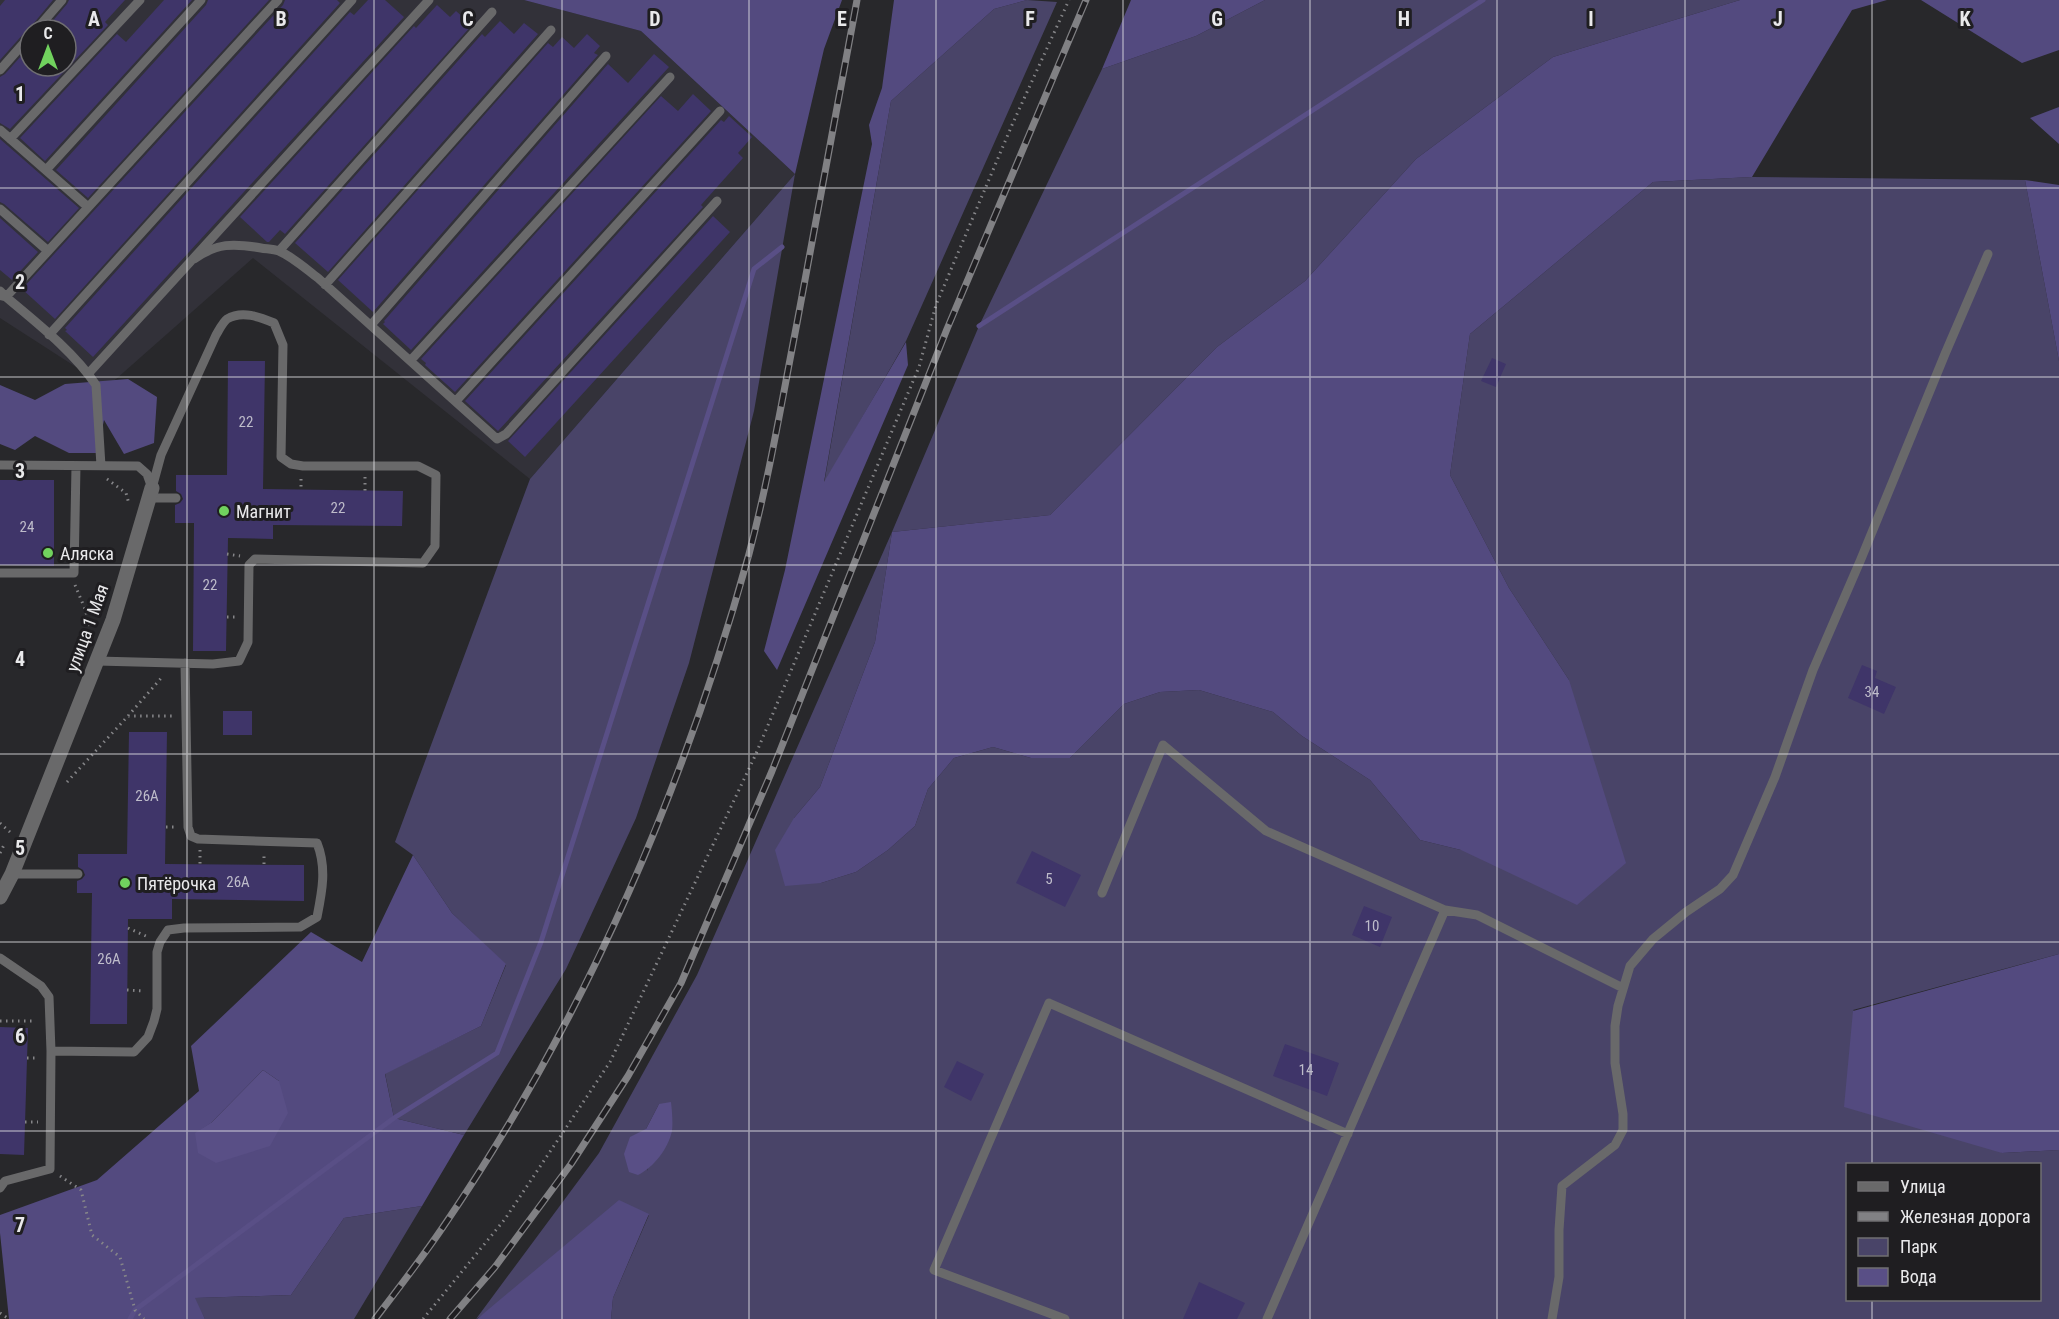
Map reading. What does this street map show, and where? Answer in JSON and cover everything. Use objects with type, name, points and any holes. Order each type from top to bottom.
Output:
[{"type":"street","name":"улица 1 Мая","points":[[0,897],[12,874],[113,620],[151,493]]},
{"type":"lane","points":[[46,18],[62,0]]},
{"type":"lane","points":[[10,139],[140,0]]},
{"type":"lane","points":[[46,170],[201,0]]},
{"type":"lane","points":[[101,466],[96,385],[49,335],[2,295],[48,251],[278,0]]},
{"type":"lane","points":[[49,335],[352,0]]},
{"type":"lane","points":[[88,374],[429,0]]},
{"type":"lane","points":[[279,251],[492,12]]},
{"type":"lane","points":[[325,285],[551,30]]},
{"type":"lane","points":[[0,70],[18,50]]},
{"type":"lane","points":[[371,325],[606,56]]},
{"type":"lane","points":[[411,360],[670,77]]},
{"type":"lane","points":[[456,401],[720,111]]},
{"type":"lane","points":[[0,130],[88,207]]},
{"type":"lane","points":[[194,259],[207,250],[223,245],[240,244],[279,251],[293,259],[411,360],[497,439],[502,438],[717,201]]},
{"type":"lane","points":[[0,210],[48,251]]},
{"type":"lane","points":[[1552,1319],[1559,1277],[1562,1186],[1615,1145],[1623,1130],[1623,1114],[1615,1064],[1615,1026],[1618,1006],[1630,966],[1653,939],[1686,912],[1720,889],[1733,874],[1775,777],[1813,670],[1988,254]]},
{"type":"lane","points":[[97,661],[213,664],[238,661],[248,642],[249,565],[255,559],[423,563],[435,546],[436,475],[418,466],[303,466],[291,464],[281,456],[283,345],[274,323],[255,316],[237,315],[226,320],[216,334],[161,455],[151,493]]},
{"type":"lane","points":[[0,465],[138,466],[147,474],[151,493]]},
{"type":"lane","points":[[0,573],[74,573],[76,466]]},
{"type":"lane","points":[[151,493],[176,498]]},
{"type":"lane","points":[[51,1051],[134,1052],[148,1037],[154,1022],[157,1009],[157,952],[168,930],[300,927],[317,917],[324,871],[317,843],[198,839],[192,836],[188,827],[185,663]]},
{"type":"lane","points":[[1102,893],[1163,745],[1266,831],[1445,910],[1478,915],[1623,988]]},
{"type":"lane","points":[[12,874],[78,874]]},
{"type":"lane","points":[[1268,1319],[1445,910]]},
{"type":"lane","points":[[0,958],[41,986],[49,996],[51,1051],[50,1169],[2,1183]]},
{"type":"lane","points":[[1065,1319],[934,1270],[1049,1003],[1348,1134]]},
{"type":"path","points":[[423,1319],[505,1219],[610,1062],[755,756],[920,367],[936,305],[1012,125],[1069,0]]},
{"type":"path","points":[[107,479],[126,493],[129,504]]},
{"type":"path","points":[[69,573],[85,609],[93,637]]},
{"type":"path","points":[[64,786],[173,663]]},
{"type":"path","points":[[128,716],[186,718]]},
{"type":"path","points":[[0,823],[10,832]]},
{"type":"path","points":[[0,853],[5,842]]},
{"type":"path","points":[[128,928],[160,942]]},
{"type":"path","points":[[0,1021],[50,1022]]},
{"type":"path","points":[[50,1169],[81,1190],[92,1235],[120,1257],[135,1310],[144,1319]]},
{"type":"path","points":[[0,1313],[9,1319]]},
{"type":"shaded area","points":[[0,0],[524,0],[641,31],[795,174],[530,479],[253,258],[107,387],[0,318]]},
{"type":"shaded area","points":[[524,0],[842,0],[824,49],[795,174],[641,31]]},
{"type":"shaded area","points":[[894,0],[1027,0],[994,9],[891,101],[824,482],[906,342],[908,365],[777,670],[764,651],[785,570],[872,144],[869,125],[882,88]]},
{"type":"shaded area","points":[[1131,0],[1265,0],[1196,36],[1102,69]]},
{"type":"shaded area","points":[[1740,0],[1887,0],[1852,10],[1752,177],[1653,182],[1470,334],[1450,475],[1509,588],[1569,680],[1626,863],[1577,905],[1461,850],[1420,840],[1370,780],[1302,736],[1273,712],[1199,690],[1160,692],[1124,704],[1070,758],[1031,758],[993,747],[954,758],[928,789],[915,826],[888,850],[856,872],[821,883],[785,886],[775,850],[794,818],[820,787],[875,642],[892,532],[1050,515],[1217,347],[1305,281],[1416,159],[1553,57]]},
{"type":"shaded area","points":[[1921,0],[2059,0],[2059,50],[2022,63]]},
{"type":"shaded area","points":[[2059,107],[2059,144],[2030,118]]},
{"type":"shaded area","points":[[2025,180],[2059,185],[2059,361]]},
{"type":"shaded area","points":[[128,379],[157,397],[154,443],[124,454],[104,420],[97,453],[69,453],[35,436],[15,450],[0,444],[0,385],[35,400],[65,384]]},
{"type":"shaded area","points":[[413,855],[452,913],[506,964],[481,1026],[385,1074],[394,1118],[464,1135],[422,1206],[344,1218],[291,1295],[195,1298],[205,1319],[9,1319],[0,1215],[97,1180],[199,1091],[191,1046],[311,932],[362,962]],"holes":[[[263,1070],[279,1081],[195,1133],[211,1123]]]},
{"type":"shaded area","points":[[2059,954],[2059,1150],[2002,1153],[1844,1107],[1853,1011]]},
{"type":"shaded area","points":[[619,1200],[649,1214],[613,1298],[611,1319],[477,1319]]},
{"type":"green space","points":[[1027,0],[1057,2],[906,341],[824,484],[891,101],[994,9]]},
{"type":"green space","points":[[1265,0],[1740,0],[1553,57],[1416,159],[1305,281],[1217,347],[1050,515],[892,532],[979,326],[1102,69],[1196,36]]},
{"type":"green space","points":[[795,174],[754,411],[689,663],[636,818],[566,969],[464,1135],[394,1118],[385,1073],[481,1026],[506,965],[452,913],[413,855],[395,842],[530,479]]},
{"type":"green space","points":[[1752,177],[2025,180],[2059,361],[2059,954],[1853,1010],[2002,1153],[2059,1150],[2059,1319],[611,1319],[613,1298],[649,1215],[476,1319],[599,1153],[697,975],[892,532],[875,642],[820,787],[794,818],[821,883],[856,872],[888,850],[915,826],[928,789],[954,758],[993,747],[1031,758],[1070,758],[1124,704],[1160,692],[1199,690],[1273,712],[1302,736],[1370,780],[1420,840],[1461,850],[1569,680],[1509,588],[1450,475],[1470,334],[1653,182]],"holes":[[[659,1104],[647,1171],[646,1129]]]},
{"type":"green space","points":[[422,1206],[354,1319],[205,1319],[194,1298],[291,1295],[344,1218]]},
{"type":"water","points":[[263,1070],[279,1081],[288,1113],[270,1146],[216,1163],[198,1153],[195,1133],[211,1123]]},
{"type":"water","points":[[671,1102],[672,1131],[664,1151],[644,1172],[638,1175],[629,1172],[624,1154],[630,1137],[646,1129],[659,1104]]},
{"type":"building","points":[[5,0],[53,0],[38,18],[18,18],[18,40],[0,60],[0,6]]},
{"type":"building","points":[[69,0],[125,0],[105,22],[108,25],[78,57],[78,18],[55,18]]},
{"type":"building","points":[[164,0],[192,0],[45,161],[20,138],[117,34],[126,42]]},
{"type":"building","points":[[208,0],[269,0],[88,198],[56,170],[206,5]]},
{"type":"building","points":[[285,0],[337,0],[340,3],[55,319],[22,289],[283,5]]},
{"type":"building","points":[[368,0],[385,0],[404,17],[93,357],[65,331],[67,330],[65,328],[350,12],[354,15]]},
{"type":"building","points":[[437,5],[450,17],[456,11],[472,25],[285,234],[280,230],[267,242],[240,217],[414,26],[416,28]]},
{"type":"building","points":[[500,21],[514,34],[524,23],[538,34],[328,272],[295,243],[482,34],[485,37]]},
{"type":"building","points":[[587,34],[600,46],[594,53],[598,55],[373,312],[338,280],[548,43],[553,47],[562,37],[574,48]]},
{"type":"building","points":[[654,54],[669,67],[411,350],[383,324],[384,321],[608,64],[628,83]]},
{"type":"building","points":[[18,59],[18,78],[58,78],[10,129],[0,123],[0,77]]},
{"type":"building","points":[[693,94],[711,111],[455,392],[421,359],[661,96],[678,111]]},
{"type":"building","points":[[729,116],[752,137],[738,153],[743,158],[701,205],[703,207],[498,431],[465,401],[721,120],[724,122]]},
{"type":"building","points":[[0,139],[79,208],[48,242],[0,202]]},
{"type":"building","points":[[713,216],[730,232],[525,457],[508,441]]},
{"type":"building","points":[[0,218],[38,252],[12,280],[0,270]]},
{"type":"building","points":[[1492,358],[1506,364],[1496,387],[1481,381]]},
{"type":"building","points":[[228,361],[265,361],[263,489],[403,491],[402,526],[273,525],[273,539],[228,538],[226,651],[193,651],[194,523],[175,523],[175,505],[183,499],[176,491],[176,475],[227,475]]},
{"type":"building","points":[[0,480],[54,480],[54,566],[0,565]]},
{"type":"building","points":[[1862,665],[1877,671],[1875,678],[1896,687],[1884,714],[1848,698]]},
{"type":"building","points":[[223,711],[252,711],[252,735],[223,735]]},
{"type":"building","points":[[129,732],[167,732],[165,864],[304,865],[304,901],[172,899],[172,919],[128,919],[127,1024],[90,1024],[92,893],[77,893],[77,881],[85,875],[78,867],[78,854],[127,854]]},
{"type":"building","points":[[1032,851],[1081,875],[1065,907],[1016,883]]},
{"type":"building","points":[[1364,906],[1392,917],[1380,947],[1352,935]]},
{"type":"building","points":[[0,1027],[28,1028],[24,1155],[0,1154]]},
{"type":"building","points":[[1285,1044],[1339,1063],[1327,1096],[1273,1076]]},
{"type":"building","points":[[957,1061],[984,1074],[971,1101],[944,1087]]},
{"type":"building","points":[[1199,1282],[1245,1303],[1237,1319],[1183,1319]]},
{"type":"waterway","points":[[979,326],[1483,0]]},
{"type":"waterway","points":[[130,1319],[135,1310],[394,1118],[497,1053],[541,942],[754,269],[782,247]]},
{"type":"railway","points":[[375,1319],[443,1227],[494,1149],[541,1069],[624,903],[693,731],[723,643],[763,497],[857,0]]},
{"type":"railway","points":[[450,1319],[495,1267],[571,1164],[628,1076],[681,983],[772,771],[947,329],[1086,0]]},
{"type":"place","name":"Магнит","points":[[224,511]]},
{"type":"place","name":"Аляска","points":[[48,553]]},
{"type":"place","name":"Пятёрочка","points":[[125,883]]}]
